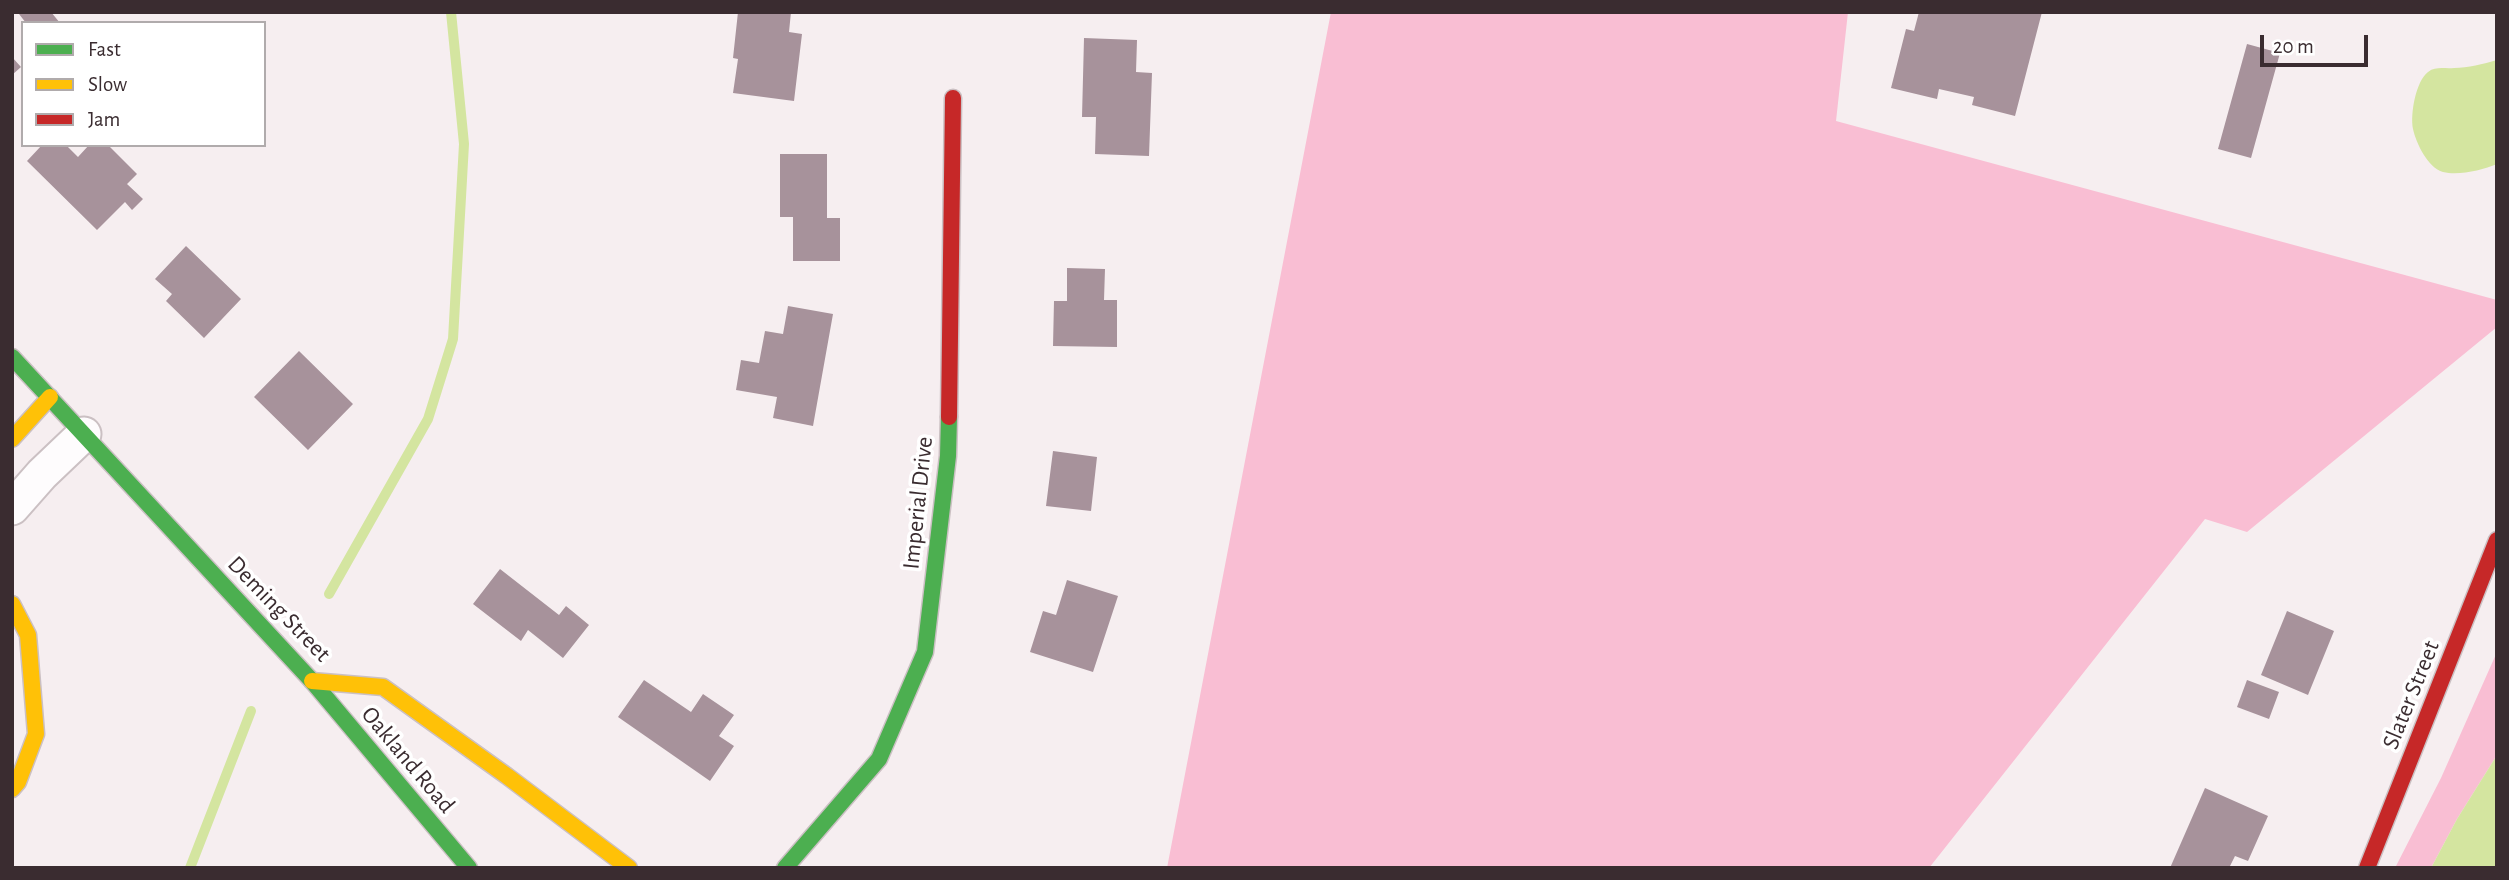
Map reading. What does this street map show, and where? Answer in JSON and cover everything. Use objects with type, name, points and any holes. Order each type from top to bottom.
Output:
[{"type":"street","name":"Imperial Drive","points":[[785,868],[879,759],[925,652],[948,456],[953,98]]},
{"type":"street","name":"Deming Street","points":[[12,356],[312,681],[383,687],[508,776],[629,868]]},
{"type":"street","points":[[12,439],[50,397]]},
{"type":"street","points":[[12,508],[42,474],[84,434]]},
{"type":"street","name":"Slater Street","points":[[2367,868],[2497,540]]},
{"type":"street","points":[[12,604],[28,635],[36,734],[18,782],[12,789]]},
{"type":"street","name":"Oakland Road","points":[[312,681],[469,868]]},
{"type":"shaded area","points":[[1331,12],[1848,12],[1836,121],[2497,300],[2497,327],[2247,532],[2205,519],[1929,868],[1167,868]]},
{"type":"shaded area","points":[[2497,60],[2497,164],[2463,173],[2438,170],[2424,154],[2413,129],[2413,107],[2420,83],[2428,72],[2434,69],[2465,67]]},
{"type":"shaded area","points":[[2497,652],[2497,755],[2457,819],[2431,868],[2395,868],[2441,778]]},
{"type":"shaded area","points":[[2497,755],[2497,868],[2431,868],[2457,819]]},
{"type":"building","points":[[51,12],[58,21],[24,21],[19,14]]},
{"type":"building","points":[[738,12],[791,12],[789,32],[802,34],[794,101],[733,93],[738,59],[733,58]]},
{"type":"building","points":[[1919,12],[2042,12],[2015,116],[1972,105],[1974,97],[1939,89],[1937,99],[1891,88],[1906,29],[1914,31]]},
{"type":"building","points":[[1084,38],[1137,40],[1136,72],[1152,73],[1149,156],[1095,154],[1096,117],[1082,117]]},
{"type":"building","points":[[2247,44],[2280,53],[2251,158],[2218,149]]},
{"type":"building","points":[[12,57],[21,67],[12,75]]},
{"type":"building","points":[[40,147],[68,147],[78,157],[87,147],[110,147],[137,174],[127,184],[143,199],[132,210],[125,202],[97,230],[27,161]]},
{"type":"building","points":[[780,154],[827,154],[827,218],[840,218],[840,261],[793,261],[793,217],[780,217]]},
{"type":"building","points":[[186,246],[241,299],[204,338],[166,301],[172,294],[155,279]]},
{"type":"building","points":[[1067,268],[1105,269],[1104,300],[1117,300],[1117,347],[1053,346],[1054,301],[1067,301]]},
{"type":"building","points":[[788,306],[833,314],[813,426],[773,418],[777,397],[736,390],[741,360],[759,363],[765,331],[783,334]]},
{"type":"building","points":[[299,351],[353,404],[308,450],[254,397]]},
{"type":"building","points":[[1053,451],[1097,457],[1091,511],[1046,506]]},
{"type":"building","points":[[500,569],[559,615],[566,606],[589,625],[563,658],[528,630],[521,641],[473,604]]},
{"type":"building","points":[[1067,580],[1118,596],[1093,672],[1030,652],[1043,611],[1056,615]]},
{"type":"building","points":[[2287,611],[2334,631],[2308,695],[2261,675]]},
{"type":"building","points":[[644,680],[691,712],[703,694],[734,715],[719,736],[734,746],[710,781],[618,717]]},
{"type":"building","points":[[2247,680],[2279,692],[2269,719],[2237,707]]},
{"type":"building","points":[[2205,788],[2268,816],[2248,861],[2235,856],[2229,868],[2170,868]]},
{"type":"waterway","points":[[329,594],[428,419],[453,339],[464,144],[451,12]]},
{"type":"waterway","points":[[190,868],[251,711]]},
{"type":"traffic: fast","points":[[12,357],[312,681],[469,868]]},
{"type":"traffic: fast","points":[[785,868],[879,759],[925,652],[948,456],[949,417]]},
{"type":"traffic: slow","points":[[12,439],[50,397]]},
{"type":"traffic: slow","points":[[12,604],[28,635],[36,734],[18,782],[12,789]]},
{"type":"traffic: slow","points":[[312,681],[383,687],[629,868]]},
{"type":"traffic: jam","points":[[949,417],[953,98]]},
{"type":"traffic: jam","points":[[2367,868],[2497,540]]}]
